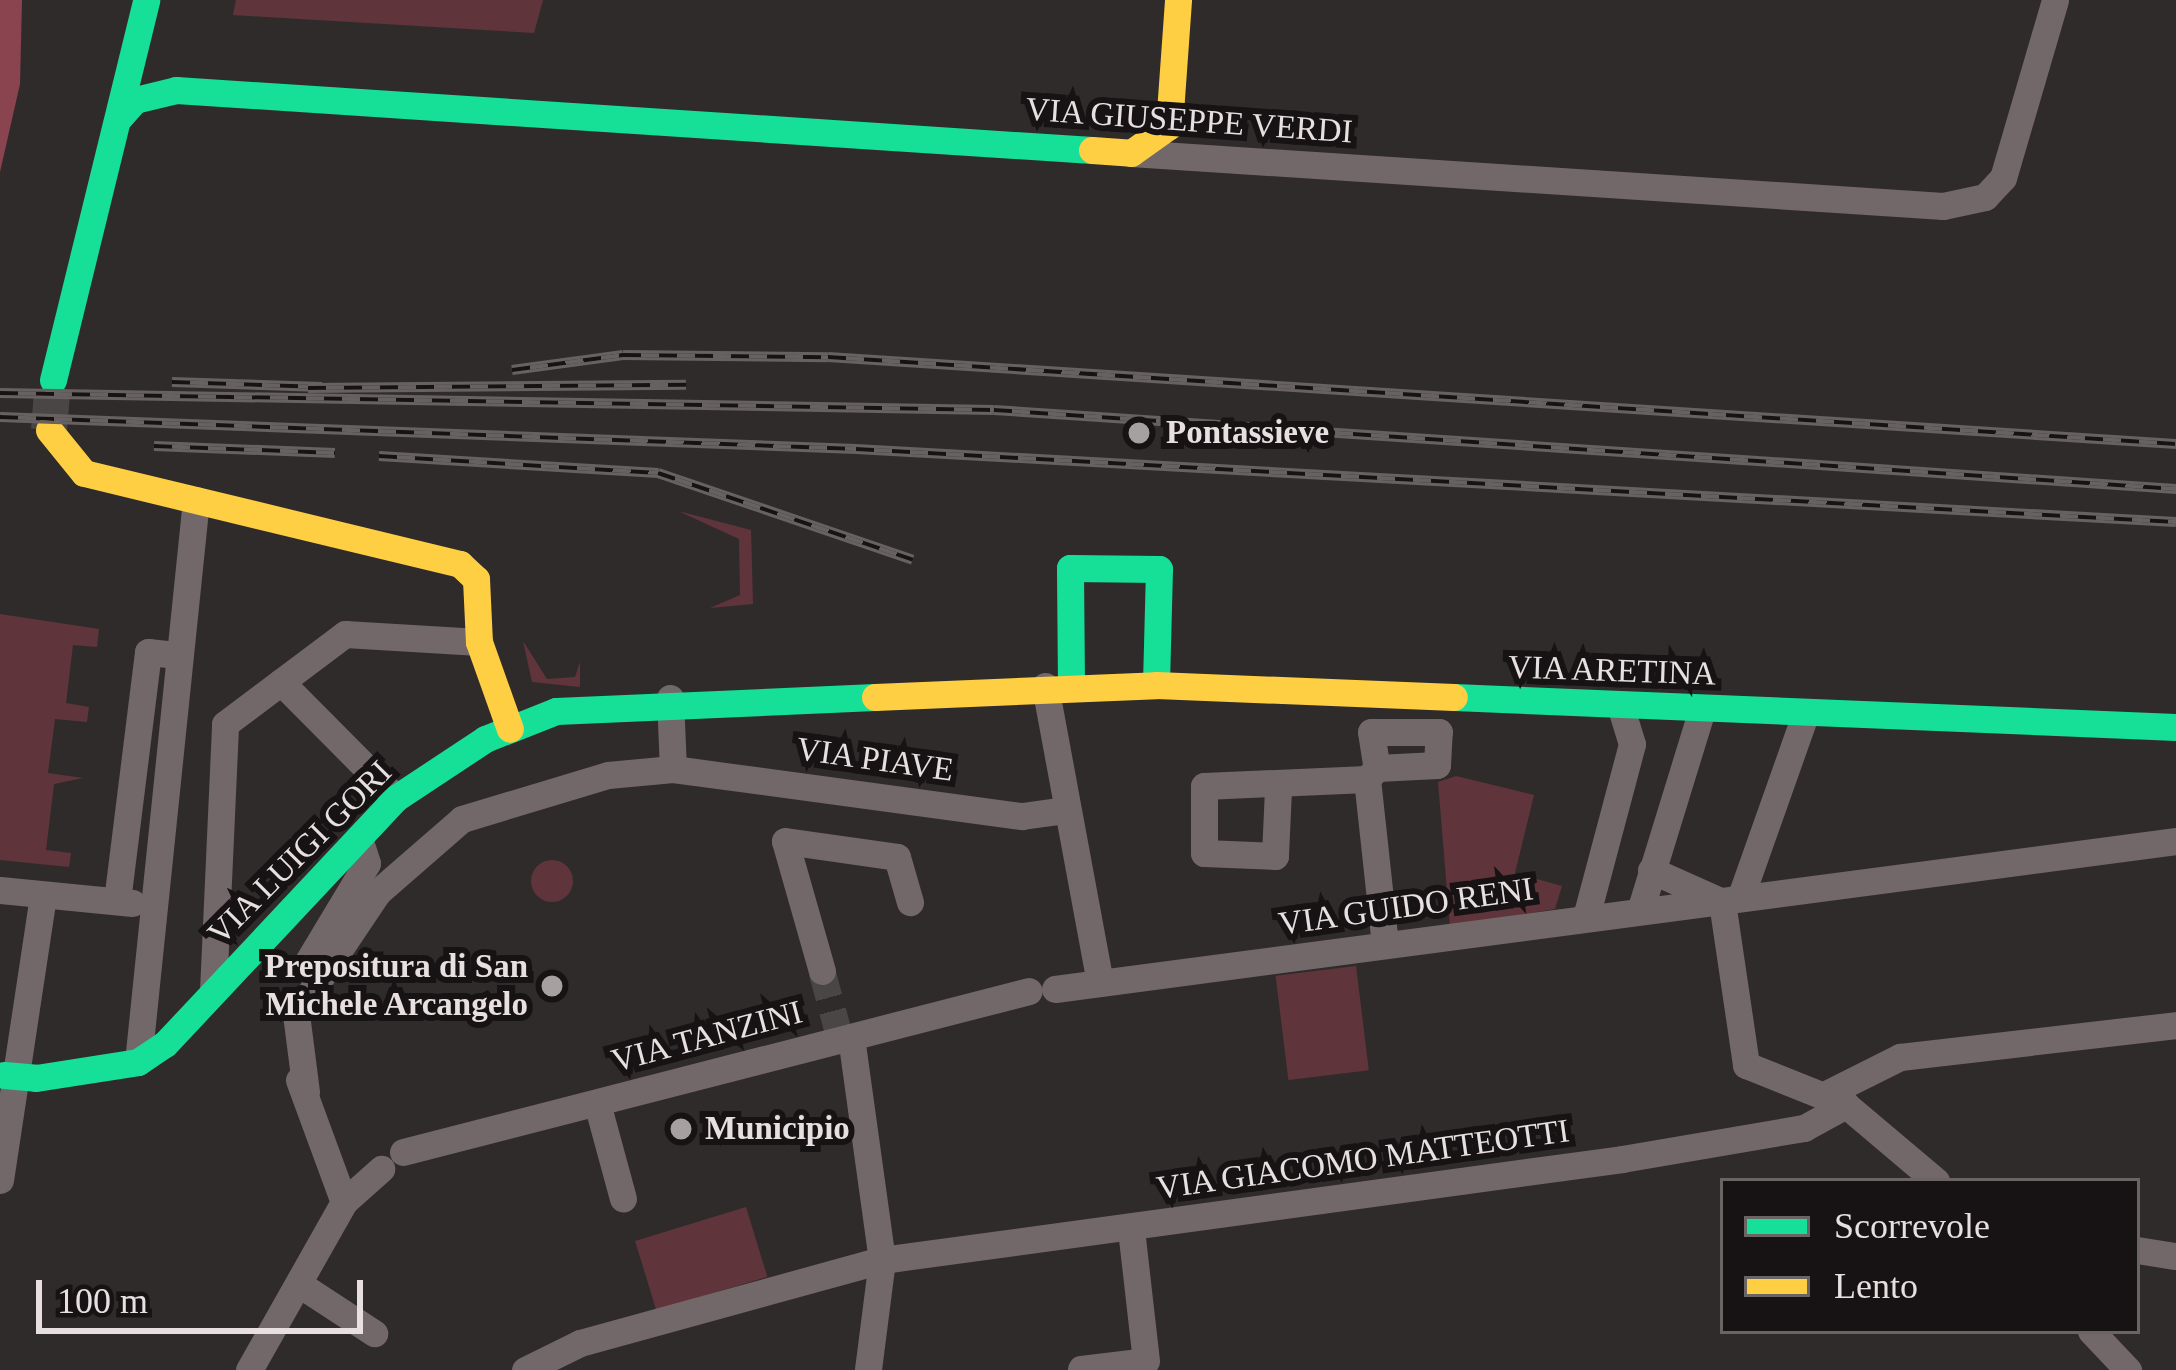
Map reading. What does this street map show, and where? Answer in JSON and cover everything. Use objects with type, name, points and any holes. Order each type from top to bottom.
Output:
[{"type":"street","points":[[1178,0],[1169,126],[1190,157]]},
{"type":"street","name":"VIA GIUSEPPE VERDI","points":[[120,117],[135,100],[176,90],[1943,206],[1985,197],[2003,178],[2055,0]]},
{"type":"street","points":[[144,8],[146,53],[176,90]]},
{"type":"street","points":[[52,380],[144,8]]},
{"type":"street","points":[[1131,153],[1169,126]]},
{"type":"street","points":[[50,430],[84,473],[460,564],[476,579],[479,642],[509,729]]},
{"type":"street","points":[[2,1075],[36,1078],[138,1062],[148,904],[196,500]]},
{"type":"street","points":[[191,537],[236,511]]},
{"type":"street","points":[[1100,983],[1065,810],[1058,686],[1070,568],[1159,569],[1156,685]]},
{"type":"street","points":[[213,991],[208,903],[225,724],[345,634],[479,642]]},
{"type":"street","points":[[117,902],[148,652],[176,655]]},
{"type":"street","points":[[281,682],[396,799]]},
{"type":"street","name":"VIA ARETINA","points":[[670,698],[1156,685],[2176,727]]},
{"type":"street","points":[[670,698],[674,769]]},
{"type":"street","name":"VIA LUIGI GORI","points":[[138,1062],[213,991],[396,799],[509,729],[556,710],[670,698]]},
{"type":"street","points":[[1586,917],[1631,744],[1620,705]]},
{"type":"street","points":[[1640,910],[1702,710]]},
{"type":"street","points":[[1804,715],[1732,897],[1746,1065],[1836,1100],[1932,1178]]},
{"type":"street","name":"VIA PIAVE","points":[[306,1092],[296,1015],[413,856],[461,819],[608,775],[674,769],[1022,816],[1065,810]]},
{"type":"street","points":[[1278,789],[1372,773],[1385,945]]},
{"type":"street","points":[[249,1370],[344,1202],[278,1014],[361,876],[360,841]]},
{"type":"street","points":[[822,971],[785,841],[897,857],[910,902]]},
{"type":"street","name":"VIA GUIDO RENI","points":[[1100,983],[2176,841]]},
{"type":"street","points":[[1651,870],[1732,897]]},
{"type":"street","points":[[0,890],[148,904]]},
{"type":"street","points":[[0,1180],[43,895]]},
{"type":"street","name":"VIA TANZINI","points":[[344,1202],[392,1160],[842,1035],[1042,990],[1100,983]]},
{"type":"street","name":"VIA GIACOMO MATTEOTTI","points":[[525,1370],[580,1343],[882,1260],[1131,1229],[1804,1128],[1900,1057],[2176,1025]]},
{"type":"street","points":[[842,1035],[882,1260],[861,1367]]},
{"type":"street","points":[[597,1103],[622,1199]]},
{"type":"street","points":[[1081,1369],[1146,1361],[1131,1229]]},
{"type":"street","points":[[2140,1250],[2176,1256]]},
{"type":"street","points":[[298,1284],[374,1333]]},
{"type":"street","points":[[2094,1334],[2128,1370]]},
{"type":"shaded area","points":[[0,0],[22,0],[20,84],[0,172]]},
{"type":"shaded area","points":[[236,0],[543,0],[534,33],[233,15]]},
{"type":"shaded area","points":[[678,511],[751,530],[753,604],[710,608],[740,595],[739,539]]},
{"type":"shaded area","points":[[0,614],[99,629],[97,647],[73,645],[66,703],[89,707],[87,722],[55,719],[48,773],[83,778],[54,784],[46,850],[71,853],[69,867],[0,860]]},
{"type":"shaded area","points":[[523,641],[547,679],[575,677],[580,662],[580,687],[532,682]]},
{"type":"shaded area","points":[[1456,776],[1534,795],[1515,873],[1562,886],[1555,909],[1450,927],[1438,782]]},
{"type":"shaded area","points":[[552,860],[567,866],[573,881],[567,896],[552,902],[537,896],[531,881],[537,866]]},
{"type":"shaded area","points":[[1356,966],[1369,1070],[1288,1080],[1276,976]]},
{"type":"shaded area","points":[[746,1207],[767,1277],[656,1311],[635,1241]]},
{"type":"tunnel","points":[[49,430],[53,380]]},
{"type":"tunnel","points":[[822,971],[837,1027]]},
{"type":"railway","points":[[512,370],[623,355],[828,357],[2176,444]]},
{"type":"railway","points":[[172,382],[322,387]]},
{"type":"railway","points":[[308,388],[686,385]]},
{"type":"railway","points":[[0,393],[994,410],[2176,489]]},
{"type":"railway","points":[[0,417],[856,449],[2176,522]]},
{"type":"railway","points":[[154,446],[335,453]]},
{"type":"railway","points":[[379,456],[658,473],[913,560]]},
{"type":"traffic: fast","points":[[53,380],[146,0]]},
{"type":"traffic: fast","points":[[120,117],[135,100],[176,90],[1092,150]]},
{"type":"traffic: fast","points":[[1071,685],[1070,568],[1159,569],[1156,685]]},
{"type":"traffic: fast","points":[[36,1078],[138,1062],[165,1044],[396,798],[485,739],[556,711],[875,697]]},
{"type":"traffic: fast","points":[[1454,697],[2176,727]]},
{"type":"traffic: fast","points":[[4,1075],[36,1078]]},
{"type":"traffic: slow","points":[[1092,150],[1131,153],[1169,126],[1178,0]]},
{"type":"traffic: slow","points":[[49,430],[84,473],[460,564],[476,579],[479,642],[510,729]]},
{"type":"traffic: slow","points":[[875,697],[1156,685],[1454,697]]},
{"type":"place","name":"Pontassieve","points":[[1139,433]]},
{"type":"place","name":"Prepositura di San Michele Arcangelo","points":[[552,986]]},
{"type":"place","name":"Municipio","points":[[681,1129]]}]
